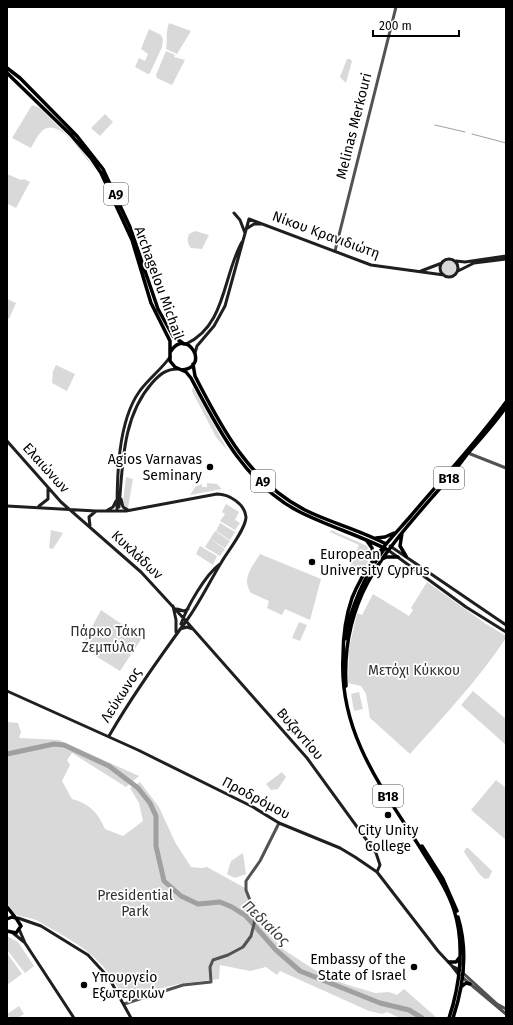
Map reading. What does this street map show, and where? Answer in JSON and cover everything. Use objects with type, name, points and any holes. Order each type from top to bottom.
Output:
[{"type":"main road","name":"Archagelou Michail","points":[[7,68],[20,78],[77,136],[103,169],[118,198],[132,232],[158,309],[174,337],[185,344]]},
{"type":"main road","name":"Archagelou Michail","points":[[7,73],[72,135],[102,173],[132,240],[151,302],[170,341],[171,352]]},
{"type":"main road","points":[[234,213],[246,231]]},
{"type":"main road","name":"Νίκου Κρανιδιώτη","points":[[246,231],[250,219],[378,267],[444,275]]},
{"type":"main road","points":[[195,353],[197,346],[214,326],[225,306],[246,231],[254,224],[263,224]]},
{"type":"main road","points":[[171,352],[175,347],[199,337],[214,316],[243,241]]},
{"type":"main road","points":[[506,258],[474,263],[457,271],[451,276],[444,275],[440,270],[442,263],[448,259],[465,262],[506,258]]},
{"type":"main road","points":[[454,260],[458,266],[457,271]]},
{"type":"main road","name":"Νίκου Κρανιδιώτη","points":[[420,271],[442,263]]},
{"type":"main road","name":"A9","points":[[185,344],[190,346],[195,353],[193,364],[195,376],[235,448],[265,482],[287,500],[306,511],[388,544]]},
{"type":"main road","name":"A9","points":[[171,352],[170,357],[172,364],[191,378],[235,455],[264,487],[297,510],[385,549]]},
{"type":"main road","points":[[118,511],[122,441],[128,413],[139,392],[170,357]]},
{"type":"main road","points":[[105,512],[113,507],[119,496],[128,427],[137,403],[147,389],[162,373],[169,370],[187,369],[193,364]]},
{"type":"main road","name":"B18","points":[[400,531],[506,402]]},
{"type":"main road","name":"B18","points":[[343,653],[348,622],[356,598],[369,572],[388,544],[468,453],[506,407]]},
{"type":"main road","name":"Ελαιώνων","points":[[7,441],[48,488],[69,509]]},
{"type":"main road","points":[[37,507],[48,499],[48,488]]},
{"type":"main road","points":[[7,506],[105,512],[130,510],[213,494],[224,494],[234,499],[244,512],[246,520],[185,619]]},
{"type":"main road","points":[[119,496],[124,508],[130,510]]},
{"type":"main road","name":"Κυκλάδων","points":[[69,509],[141,572],[185,619]]},
{"type":"main road","points":[[90,527],[88,518],[96,512]]},
{"type":"main road","points":[[372,537],[387,536],[400,531],[400,546],[406,556]]},
{"type":"main road","points":[[365,539],[372,548],[372,560]]},
{"type":"main road","points":[[388,544],[506,625]]},
{"type":"main road","points":[[385,549],[454,599],[506,632]]},
{"type":"main road","name":"B18","points":[[385,549],[372,560],[357,586],[349,607],[343,631],[343,679],[352,729],[369,766],[445,888],[456,918],[459,975],[449,1018]]},
{"type":"main road","name":"B18","points":[[385,549],[359,600],[349,632],[345,678],[349,713],[358,742],[370,765],[449,890],[455,905],[462,930],[463,978],[453,1018]]},
{"type":"main road","points":[[380,561],[387,557],[398,557]]},
{"type":"main road","points":[[185,619],[189,608],[211,572],[220,564]]},
{"type":"main road","points":[[172,604],[176,620],[176,634]]},
{"type":"main road","points":[[175,608],[182,611],[189,608]]},
{"type":"main road","name":"Λεύκωνος","points":[[109,736],[185,619]]},
{"type":"main road","name":"Βυζαντίου","points":[[185,619],[307,758],[376,853],[380,865],[378,872]]},
{"type":"main road","points":[[179,629],[187,627],[194,629]]},
{"type":"main road","name":"Προδρόμου","points":[[7,692],[109,736],[253,807],[279,823],[340,848],[378,872],[422,931],[463,978]]},
{"type":"main road","points":[[7,907],[20,922],[20,928],[25,943],[74,1018]]},
{"type":"main road","points":[[7,919],[16,918],[32,922],[69,942],[93,960],[109,978],[131,1018]]},
{"type":"main road","points":[[13,933],[32,922]]},
{"type":"main road","points":[[7,931],[13,933],[25,943]]},
{"type":"main road","points":[[450,964],[456,962],[459,958]]},
{"type":"main road","name":"Προδρόμου","points":[[450,964],[463,973]]},
{"type":"main road","points":[[461,987],[466,983],[470,984]]},
{"type":"street","name":"Melinas Merkouri","points":[[335,251],[396,7]]},
{"type":"street","points":[[468,453],[506,468]]},
{"type":"street","points":[[124,1004],[183,985],[211,982],[210,967],[212,961],[243,947],[253,930],[255,921],[254,909],[246,890],[246,881],[260,861],[279,823]]},
{"type":"street","name":"Προδρόμου","points":[[463,973],[505,1012]]},
{"type":"street","name":"Προδρόμου","points":[[463,978],[505,1012]]},
{"type":"green space","points":[[169,23],[191,31],[177,54],[166,49]]},
{"type":"green space","points":[[149,29],[161,35],[163,39],[162,47],[150,73],[148,74],[135,67],[139,58],[145,61],[148,54],[141,49]]},
{"type":"green space","points":[[166,51],[175,55],[174,57],[185,60],[172,85],[157,78],[156,75]]},
{"type":"green space","points":[[347,59],[352,61],[346,83],[340,77]]},
{"type":"green space","points":[[32,105],[40,108],[81,149],[95,169],[71,140],[56,128],[48,128],[41,132],[31,148],[12,138]]},
{"type":"green space","points":[[105,114],[113,122],[100,136],[91,128]]},
{"type":"green space","points":[[7,174],[30,182],[16,208],[8,204]]},
{"type":"green space","points":[[195,231],[209,235],[202,249],[191,248],[188,243],[189,234]]},
{"type":"green space","points":[[449,260],[456,265],[457,268],[452,275],[449,276],[442,271],[441,268],[446,261]]},
{"type":"green space","points":[[7,299],[16,303],[9,319],[7,318]]},
{"type":"green space","points":[[56,365],[75,374],[67,391],[52,383],[53,371]]},
{"type":"green space","points":[[193,387],[228,451],[216,437],[192,391]]},
{"type":"green space","points":[[126,477],[133,479],[128,508],[124,506],[123,502]]},
{"type":"green space","points":[[207,483],[217,484],[222,489],[190,495],[195,487],[202,484],[202,487],[207,487]]},
{"type":"green space","points":[[226,504],[239,512],[235,520],[240,523],[235,530],[220,521],[225,514],[222,512]]},
{"type":"green space","points":[[220,523],[235,532],[230,540],[216,531]]},
{"type":"green space","points":[[51,530],[63,533],[53,549],[49,548]]},
{"type":"green space","points":[[331,530],[367,546],[369,553],[368,562],[363,570],[350,566],[359,545],[330,532]]},
{"type":"green space","points":[[215,531],[230,541],[225,548],[210,539]]},
{"type":"green space","points":[[210,539],[225,549],[220,556],[205,547]]},
{"type":"green space","points":[[200,546],[217,556],[213,565],[196,554]]},
{"type":"green space","points":[[260,554],[321,579],[310,620],[285,609],[282,615],[267,608],[269,601],[251,593],[248,588],[247,578],[251,568]]},
{"type":"green space","name":"Μετόχι Κύκκου","points":[[427,582],[486,624],[506,636],[506,638],[448,712],[410,754],[370,718],[366,694],[361,686],[348,683],[349,649],[357,613],[362,615],[373,594],[409,616],[413,610],[411,608]]},
{"type":"green space","name":"Πάρκο Τάκη Ζεμπύλα","points":[[101,610],[142,638],[120,671],[81,647]]},
{"type":"green space","points":[[299,622],[307,625],[300,641],[292,638]]},
{"type":"green space","points":[[473,691],[506,719],[506,745],[461,705]]},
{"type":"green space","points":[[359,692],[363,709],[354,711],[351,694]]},
{"type":"green space","name":"Presidential Park","points":[[7,722],[18,723],[21,732],[19,738],[59,740],[139,776],[126,787],[72,753],[67,760],[70,765],[62,781],[72,799],[89,806],[99,818],[105,829],[123,836],[143,821],[139,803],[130,788],[140,782],[159,807],[175,842],[191,867],[207,867],[245,888],[260,925],[284,950],[318,972],[345,984],[375,993],[389,992],[397,995],[404,989],[437,1018],[400,1018],[387,1012],[382,1014],[369,1011],[280,971],[277,975],[266,967],[250,971],[220,965],[219,979],[178,984],[143,993],[130,999],[123,997],[115,982],[97,960],[76,944],[38,921],[16,915],[7,902]]},
{"type":"green space","points":[[282,772],[286,777],[278,789],[271,790],[266,784]]},
{"type":"green space","points":[[496,780],[506,788],[506,840],[471,810]]},
{"type":"green space","points":[[466,848],[468,848],[492,871],[489,878],[485,879],[480,875],[464,852]]},
{"type":"green space","points":[[243,853],[246,874],[235,878],[227,874],[231,861]]},
{"type":"green space","points":[[7,936],[18,942],[34,966],[25,973],[7,950]]},
{"type":"green space","points":[[7,953],[22,974],[7,985]]},
{"type":"green space","points":[[19,1006],[24,1014],[18,1018],[10,1018],[7,1014]]},
{"type":"waterway","points":[[435,125],[465,132]]},
{"type":"waterway","points":[[472,134],[506,143]]},
{"type":"waterway","name":"Πεδιαίος","points":[[7,754],[54,744],[64,745],[109,766],[138,788],[150,803],[156,816],[156,846],[164,881],[181,896],[198,904],[220,902],[232,907],[246,916],[276,950],[300,971],[380,1003],[409,1010],[422,1018]]},
{"type":"place","name":"Agios Varnavas Seminary","points":[[210,467]]},
{"type":"place","name":"European University Cyprus","points":[[312,562]]},
{"type":"place","name":"City Unity College","points":[[388,815]]},
{"type":"place","name":"Embassy of the State of Israel","points":[[414,967]]},
{"type":"place","name":"Υπουργείο Εξωτερικών","points":[[84,985]]}]
